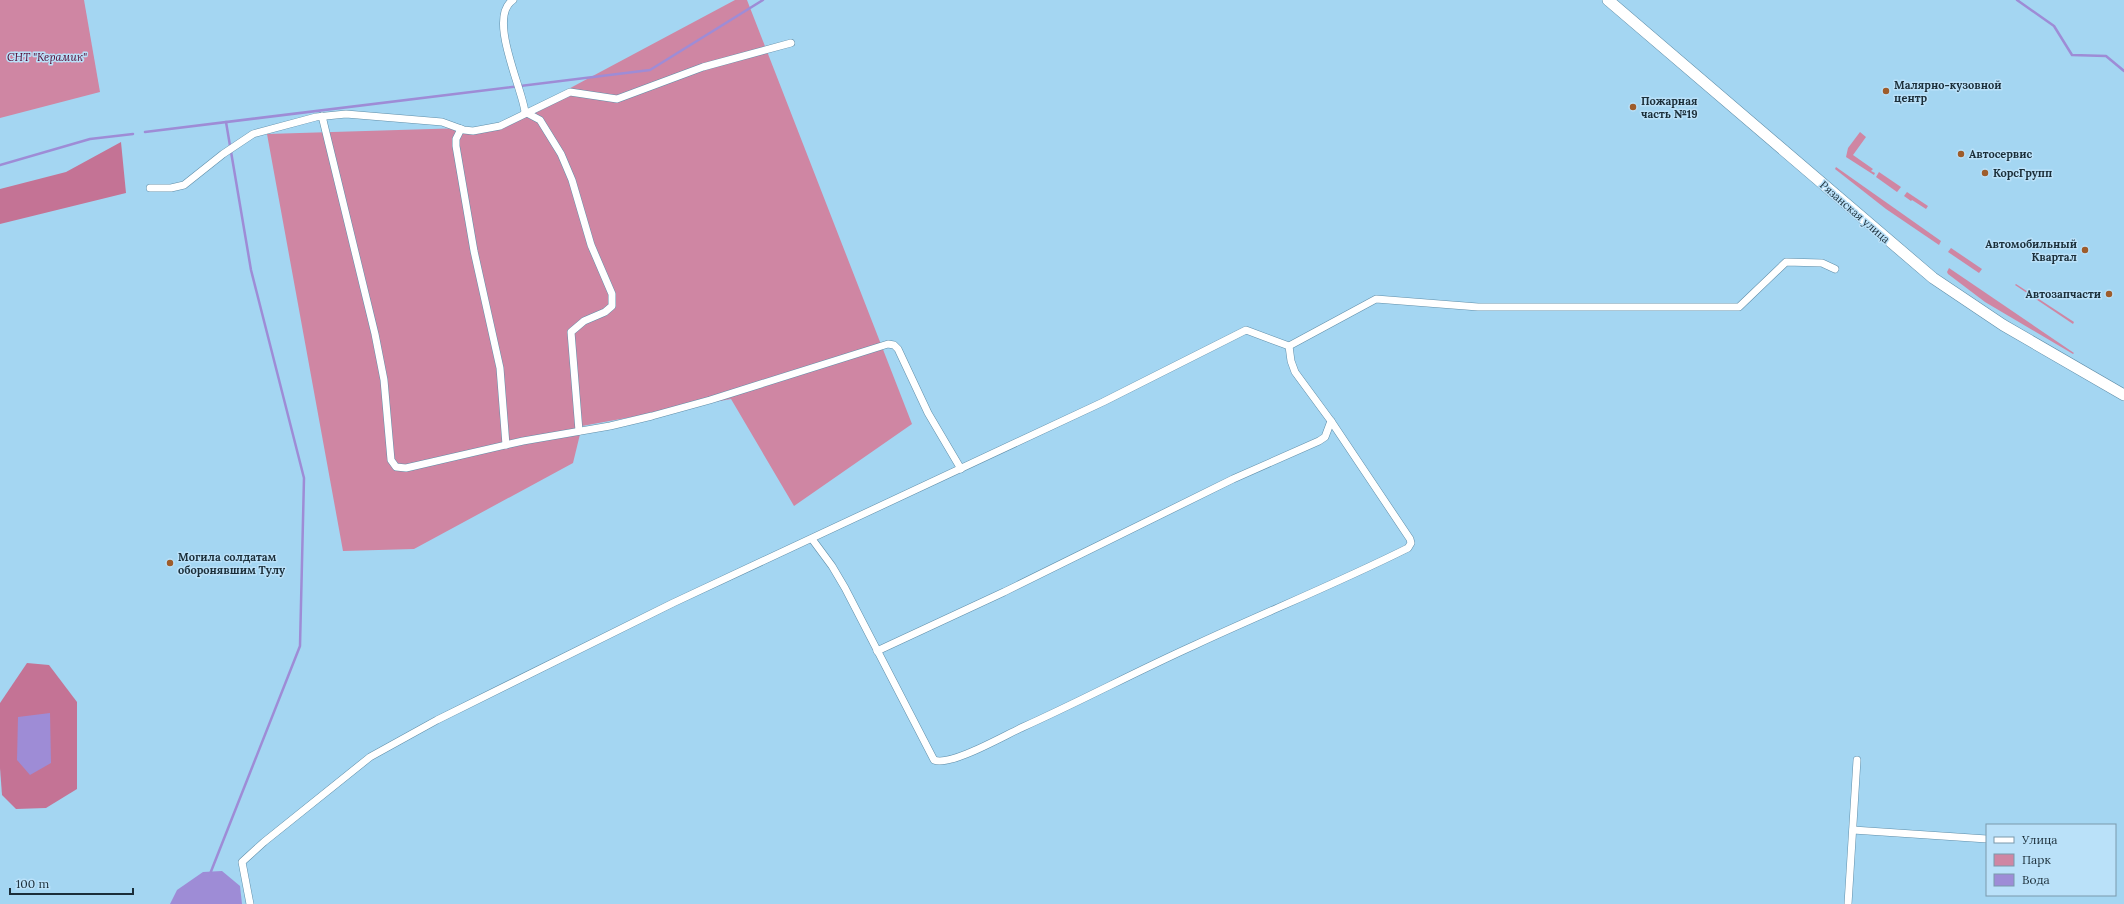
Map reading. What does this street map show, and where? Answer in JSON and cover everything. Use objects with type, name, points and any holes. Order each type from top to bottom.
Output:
[{"type":"main road","name":"Рязанская улица","points":[[1608,0],[1933,278],[2003,325],[2109,388],[2124,395]]},
{"type":"street","points":[[513,0],[505,9],[503,30],[525,112],[540,120],[561,154],[572,180],[591,245],[612,294],[612,306],[605,312],[584,321],[571,332],[578,432]]},
{"type":"street","points":[[150,188],[171,188],[184,185],[223,154],[253,134],[322,116],[346,114],[442,122],[461,129],[473,131],[500,126],[524,115],[525,112],[570,92],[617,99],[704,67],[791,43]]},
{"type":"street","points":[[322,116],[375,334],[384,380],[391,460],[393,465],[406,468],[506,445],[610,426],[710,400],[888,344],[894,345],[898,349],[928,413],[961,469]]},
{"type":"street","points":[[461,129],[456,139],[456,146],[474,251],[500,368],[506,445]]},
{"type":"street","points":[[250,904],[242,862],[264,842],[370,757],[444,716],[673,603],[1103,402],[1246,330],[1289,346],[1376,299],[1478,307],[1739,307],[1786,262],[1822,263],[1835,269]]},
{"type":"street","points":[[812,539],[832,566],[934,760],[947,761],[1073,704],[1189,648],[1345,579],[1408,548],[1411,543],[1410,539],[1331,421],[1295,372],[1291,361],[1289,346]]},
{"type":"street","points":[[877,651],[1004,592],[1226,483],[1319,441],[1325,437],[1331,421]]},
{"type":"street","points":[[1848,904],[1857,760]]},
{"type":"street","points":[[1852,830],[1986,839]]},
{"type":"green space","name":"СНТ \"Керамик\"","points":[[0,0],[84,0],[100,92],[0,118]]},
{"type":"green space","points":[[735,0],[747,0],[912,424],[794,506],[731,399],[582,426],[573,463],[414,549],[343,551],[267,134],[497,127]]},
{"type":"green space","points":[[1860,132],[1866,137],[1853,155],[1873,169],[1871,171],[1875,173],[1874,175],[1846,157],[1848,148]]},
{"type":"green space","points":[[1836,167],[1941,241],[1939,245],[1886,209],[1835,169]]},
{"type":"green space","points":[[1879,172],[1901,187],[1897,192],[1876,177]]},
{"type":"green space","points":[[1907,192],[1928,206],[1926,209],[1904,196]]},
{"type":"green space","points":[[1951,248],[1982,269],[1979,273],[1948,252]]},
{"type":"green space","points":[[1949,268],[2074,353],[2073,354],[1985,302],[1948,274],[1947,272]]},
{"type":"green space","points":[[2016,284],[2074,322],[2073,324],[2015,285]]},
{"type":"shaded area","points":[[121,142],[126,193],[0,224],[0,189],[66,172]]},
{"type":"shaded area","points":[[27,663],[49,665],[77,702],[77,789],[46,808],[16,809],[2,795],[0,768],[0,703]]},
{"type":"water","points":[[50,713],[51,763],[30,775],[17,760],[18,717]]},
{"type":"water","points":[[222,871],[240,886],[242,904],[170,904],[177,890],[203,872]]},
{"type":"waterway","points":[[145,132],[650,70],[763,0]]},
{"type":"waterway","points":[[2017,0],[2054,26],[2072,55],[2106,56],[2124,71]]},
{"type":"waterway","points":[[210,874],[300,646],[304,478],[251,270],[226,122]]},
{"type":"waterway","points":[[0,165],[90,139],[133,134]]},
{"type":"place","name":"Малярно-кузовной центр","points":[[1886,91]]},
{"type":"place","name":"Пожарная часть №19","points":[[1633,107]]},
{"type":"place","name":"Автосервис","points":[[1961,154]]},
{"type":"place","name":"КорсГрупп","points":[[1985,173]]},
{"type":"place","name":"Автомобильный Квартал","points":[[2085,250]]},
{"type":"place","name":"Автозапчасти","points":[[2109,294]]},
{"type":"place","name":"Могила солдатам оборонявшим Тулу","points":[[170,563]]}]
